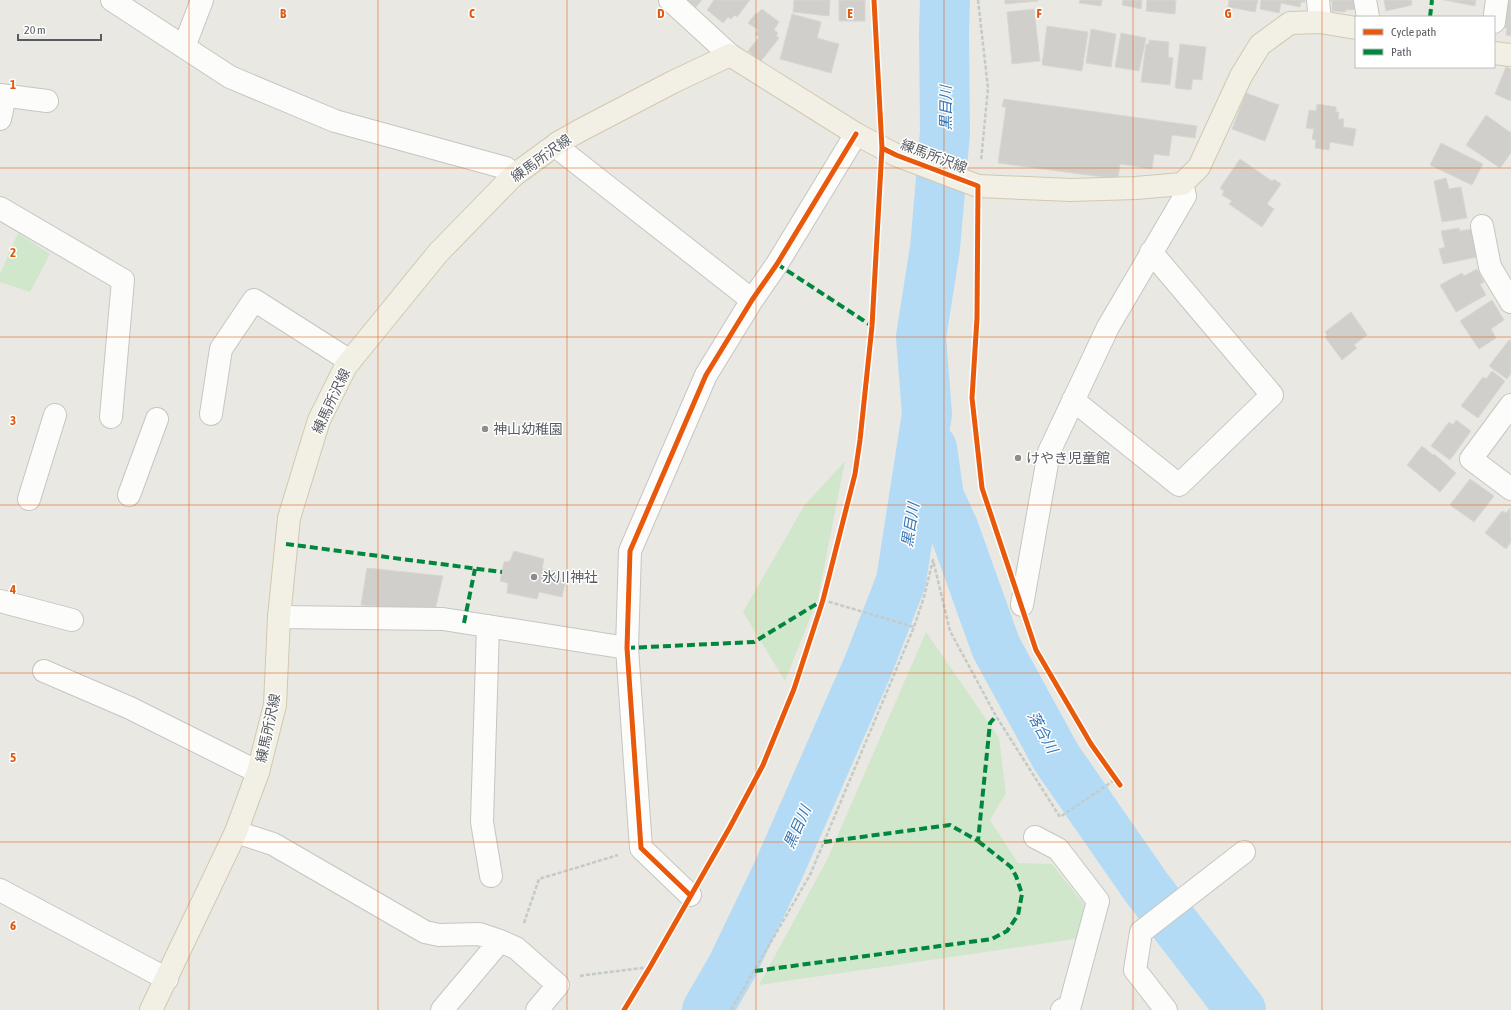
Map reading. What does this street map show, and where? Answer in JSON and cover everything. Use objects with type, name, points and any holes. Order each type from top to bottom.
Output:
[{"type":"main road","points":[[1182,184],[1199,167],[1241,76],[1260,45],[1290,22],[1320,22],[1355,28]]},
{"type":"main road","points":[[1495,54],[1511,54]]},
{"type":"main road","name":"練馬所沢線","points":[[151,1010],[236,832],[258,772],[276,705],[280,617],[290,518],[319,420],[346,366],[438,253],[513,176],[558,143],[673,82],[730,55],[856,134],[889,151],[978,186],[1071,190],[1136,188],[1182,184]]},
{"type":"street","points":[[112,0],[230,76],[335,121],[506,168],[513,176]]},
{"type":"street","points":[[184,47],[202,0]]},
{"type":"street","points":[[670,0],[730,55]]},
{"type":"street","points":[[1318,0],[1320,22]]},
{"type":"street","points":[[1365,0],[1368,16]]},
{"type":"street","points":[[1495,16],[1497,0]]},
{"type":"street","points":[[0,119],[3,95],[47,101]]},
{"type":"street","points":[[690,895],[641,848],[627,648],[630,550],[706,375],[752,300],[777,264],[856,134]]},
{"type":"street","points":[[558,143],[562,151],[752,300]]},
{"type":"street","points":[[1022,605],[1049,452],[1108,327],[1185,196],[1182,184]]},
{"type":"street","points":[[0,208],[123,280],[112,416]]},
{"type":"street","points":[[1482,226],[1490,267],[1511,302]]},
{"type":"street","points":[[1073,400],[1179,485],[1272,395],[1151,252]]},
{"type":"street","points":[[211,414],[221,349],[254,300],[350,361]]},
{"type":"street","points":[[1511,405],[1472,459],[1511,489]]},
{"type":"street","points":[[29,499],[55,415]]},
{"type":"street","points":[[129,495],[157,419]]},
{"type":"street","points":[[0,601],[72,620]]},
{"type":"street","points":[[280,617],[443,619],[627,648]]},
{"type":"street","points":[[488,626],[482,822],[491,876]]},
{"type":"street","points":[[44,671],[130,708],[258,772]]},
{"type":"street","points":[[236,832],[273,844],[425,932],[439,935],[479,934],[508,944],[558,985],[537,1010]]},
{"type":"street","points":[[1035,838],[1058,849],[1098,901],[1070,1009],[1062,1010]]},
{"type":"street","points":[[1166,1010],[1135,970],[1141,932],[1244,852]]},
{"type":"street","points":[[0,890],[166,978]]},
{"type":"street","points":[[442,1010],[508,944]]},
{"type":"path","points":[[624,1010],[730,827],[763,765],[794,689],[823,600],[855,474],[872,326],[889,151],[874,0]]},
{"type":"path","points":[[978,0],[988,88],[978,186],[977,318],[972,398],[982,488],[1007,562]]},
{"type":"path","points":[[731,1010],[810,875],[914,627],[924,597],[933,560],[950,631],[996,716],[1060,817],[1116,779]]},
{"type":"path","points":[[823,600],[914,627]]},
{"type":"path","points":[[1022,605],[1036,650],[1091,744],[1120,785]]},
{"type":"path","points":[[508,944],[539,879],[641,848]]},
{"type":"path","points":[[558,985],[585,975],[650,967]]},
{"type":"green space","points":[[18,233],[50,254],[30,292],[0,282],[0,274]]},
{"type":"green space","points":[[845,461],[818,598],[785,681],[743,612],[804,506]]},
{"type":"green space","points":[[926,632],[999,738],[1006,793],[990,820],[1018,863],[1052,864],[1087,908],[1081,938],[759,985],[827,860]]},
{"type":"building","points":[[687,0],[702,0],[696,7]]},
{"type":"building","points":[[714,0],[750,0],[737,17],[735,15],[731,19],[728,17],[723,23],[707,10]]},
{"type":"building","points":[[794,0],[830,0],[829,16],[793,12]]},
{"type":"building","points":[[839,0],[865,0],[865,21],[839,21]]},
{"type":"building","points":[[1005,0],[1038,0],[1038,1],[1005,4]]},
{"type":"building","points":[[1080,0],[1102,0],[1101,6],[1079,3]]},
{"type":"building","points":[[1123,0],[1142,0],[1141,9],[1122,5]]},
{"type":"building","points":[[1147,0],[1176,0],[1175,14],[1146,11]]},
{"type":"building","points":[[1229,0],[1258,0],[1255,12],[1228,7]]},
{"type":"building","points":[[1261,0],[1305,0],[1305,2],[1301,2],[1300,7],[1281,3],[1279,13],[1260,9]]},
{"type":"building","points":[[1328,0],[1360,0],[1361,9],[1346,10],[1345,12],[1332,11],[1332,1]]},
{"type":"building","points":[[1384,0],[1411,0],[1412,5],[1386,11]]},
{"type":"building","points":[[1444,0],[1476,0],[1475,6]]},
{"type":"building","points":[[1508,0],[1511,0],[1511,36],[1506,35],[1507,28],[1505,28]]},
{"type":"building","points":[[762,9],[779,22],[774,30],[778,33],[776,36],[779,38],[761,61],[748,51],[759,37],[755,34],[758,30],[748,23],[756,13],[757,14]]},
{"type":"building","points":[[1034,9],[1040,61],[1012,64],[1007,12]]},
{"type":"building","points":[[792,14],[821,22],[817,38],[839,44],[831,73],[780,59]]},
{"type":"building","points":[[1047,26],[1088,32],[1082,71],[1042,65]]},
{"type":"building","points":[[1091,29],[1116,34],[1111,67],[1086,63]]},
{"type":"building","points":[[1121,33],[1146,38],[1139,71],[1115,67]]},
{"type":"building","points":[[1149,40],[1169,42],[1168,57],[1173,58],[1170,85],[1141,82],[1146,44],[1149,44]]},
{"type":"building","points":[[1180,44],[1206,47],[1202,80],[1193,79],[1191,90],[1175,88]]},
{"type":"building","points":[[1506,67],[1511,69],[1511,101],[1495,94]]},
{"type":"building","points":[[1246,93],[1279,105],[1265,141],[1232,129]]},
{"type":"building","points":[[1004,99],[1197,126],[1195,138],[1172,135],[1169,156],[1154,154],[1152,169],[1120,164],[1118,179],[998,163],[1006,107],[1002,107]]},
{"type":"building","points":[[1317,104],[1336,107],[1336,112],[1339,112],[1338,119],[1344,119],[1343,127],[1356,129],[1353,146],[1330,142],[1329,150],[1315,148],[1316,140],[1312,139],[1314,129],[1306,128],[1309,110],[1316,111]]},
{"type":"building","points":[[1486,115],[1511,133],[1511,153],[1500,168],[1466,145]]},
{"type":"building","points":[[1441,143],[1483,164],[1472,185],[1430,165]]},
{"type":"building","points":[[1240,159],[1272,181],[1274,179],[1281,184],[1267,204],[1274,209],[1262,227],[1229,204],[1232,201],[1222,195],[1224,191],[1220,188]]},
{"type":"building","points":[[1446,178],[1449,189],[1461,187],[1467,218],[1442,222],[1434,181]]},
{"type":"building","points":[[1459,228],[1460,231],[1471,229],[1477,257],[1443,264],[1439,249],[1445,247],[1441,231]]},
{"type":"building","points":[[1477,269],[1484,282],[1480,284],[1486,295],[1456,312],[1440,285],[1462,273],[1464,276]]},
{"type":"building","points":[[1492,300],[1504,320],[1491,329],[1496,338],[1479,349],[1460,321]]},
{"type":"building","points":[[1351,312],[1367,335],[1354,345],[1357,348],[1342,360],[1325,337],[1327,335],[1325,332]]},
{"type":"building","points":[[1509,340],[1511,341],[1511,373],[1507,379],[1489,366]]},
{"type":"building","points":[[1492,371],[1505,381],[1478,418],[1461,406],[1483,377],[1486,379]]},
{"type":"building","points":[[1456,420],[1471,431],[1450,460],[1431,446],[1449,422],[1453,425]]},
{"type":"building","points":[[1422,446],[1456,473],[1440,492],[1407,465]]},
{"type":"building","points":[[1470,479],[1494,496],[1474,522],[1450,505]]},
{"type":"building","points":[[1510,508],[1511,542],[1506,549],[1485,533],[1502,511],[1506,513]]},
{"type":"building","name":"氷川神社","points":[[514,551],[544,559],[542,569],[568,572],[562,597],[539,592],[537,599],[507,593],[508,583],[500,581],[504,562],[510,561]]},
{"type":"building","points":[[367,568],[443,576],[435,610],[361,605]]},
{"type":"waterway","name":"黒目川","points":[[707,1010],[732,967],[778,871],[868,666],[901,581],[927,414],[921,337],[935,248],[945,132],[945,0]]},
{"type":"waterway","name":"落合川","points":[[932,448],[939,497],[953,527],[996,647],[1056,757],[1146,887],[1241,1010]]},
{"type":"marked path","points":[[1430,16],[1432,0]]},
{"type":"marked path","points":[[777,264],[872,326]]},
{"type":"marked path","points":[[286,544],[502,572]]},
{"type":"marked path","points":[[464,623],[475,569]]},
{"type":"marked path","points":[[627,648],[754,642],[823,600]]},
{"type":"marked path","points":[[824,842],[950,825],[978,841],[990,723],[996,716]]},
{"type":"marked path","points":[[755,971],[992,939],[1007,931],[1018,915],[1022,894],[1016,876],[1011,867],[978,841]]},
{"type":"cycle path","points":[[624,1010],[730,827],[763,765],[794,689],[823,600],[855,474],[872,326],[882,148],[874,0]]},
{"type":"cycle path","points":[[690,895],[641,848],[627,648],[630,551],[706,375],[752,300],[777,264],[856,134]]},
{"type":"cycle path","points":[[882,148],[896,155],[978,186],[977,318],[972,398],[982,488],[1036,650],[1091,744],[1120,785]]},
{"type":"place","name":"神山幼稚園","points":[[485,429]]},
{"type":"place","name":"けやき児童館","points":[[1018,458]]},
{"type":"place","name":"氷川神社","points":[[534,577]]}]
